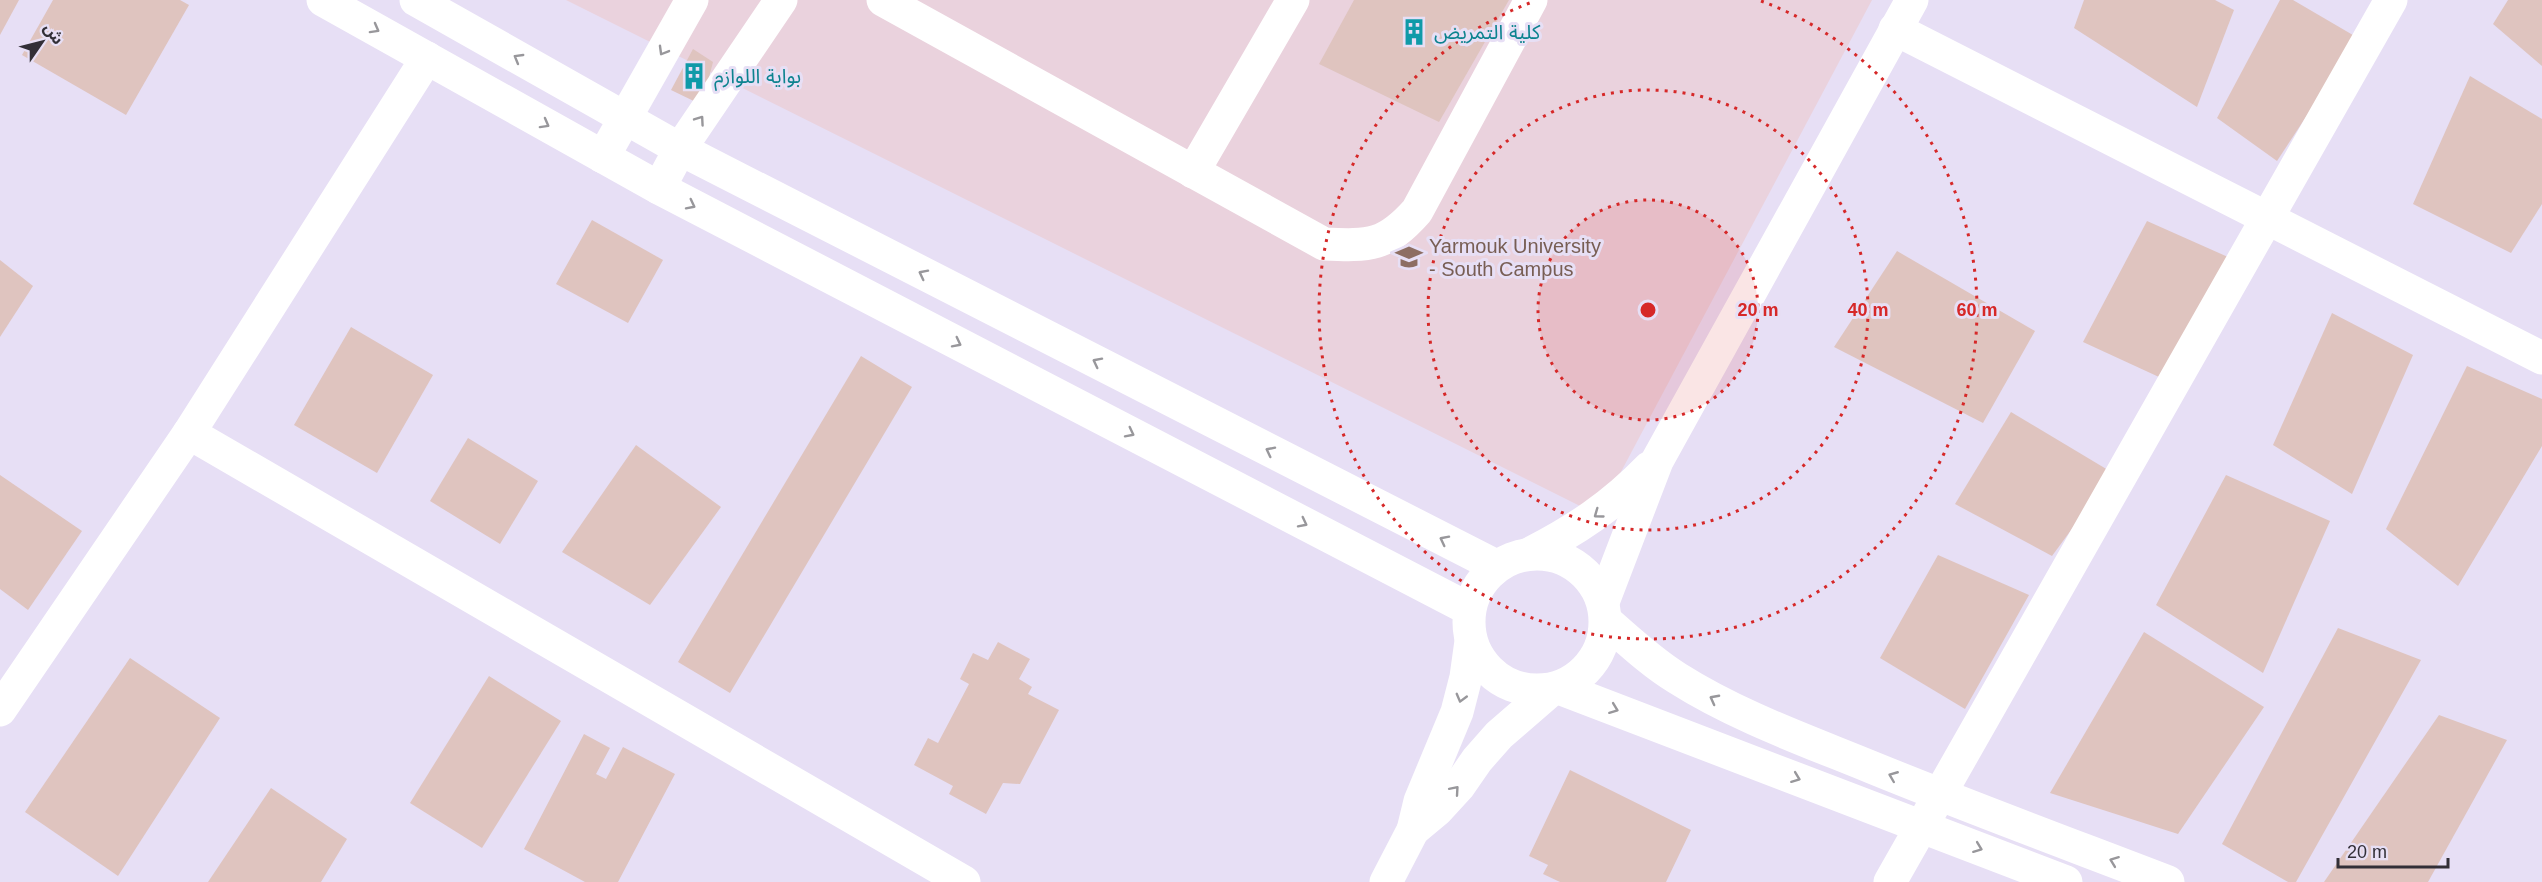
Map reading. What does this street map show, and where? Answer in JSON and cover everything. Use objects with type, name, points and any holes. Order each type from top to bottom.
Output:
[{"type":"street","points":[[323,0],[659,188],[1470,625],[1482,664],[1501,681],[1526,690],[1555,689],[1921,825],[2066,882]]},
{"type":"street","points":[[416,0],[680,149],[1496,567]]},
{"type":"street","points":[[603,157],[692,0]]},
{"type":"street","points":[[659,188],[680,149],[781,0]]},
{"type":"street","points":[[883,0],[1324,244],[1358,245],[1385,240],[1401,229],[1417,211],[1530,0]]},
{"type":"street","points":[[1193,172],[1293,0]]},
{"type":"street","points":[[1413,830],[1437,810],[1459,786],[1477,760],[1499,735],[1555,689],[1578,678],[1593,662],[1603,643],[1604,611],[1657,461],[1912,0]]},
{"type":"street","points":[[1890,882],[2269,219],[2391,0]]},
{"type":"street","points":[[1895,29],[2542,358]]},
{"type":"street","points":[[0,710],[189,433],[427,58]]},
{"type":"street","points":[[189,433],[964,882]]},
{"type":"street","points":[[1386,882],[1413,830],[1420,801],[1457,712],[1466,677],[1470,625],[1479,585],[1496,567],[1511,558],[1529,554],[1598,515],[1657,461]]},
{"type":"street","points":[[1529,554],[1552,555],[1575,564],[1592,580],[1604,611],[1657,664],[1713,700],[1938,795],[2168,882]]},
{"type":"shaded area","name":"Yarmouk University - South Campus","points":[[566,0],[1872,0],[1598,515]]},
{"type":"building","points":[[0,0],[19,0],[0,35]]},
{"type":"building","points":[[53,0],[180,0],[189,5],[126,115],[22,55]]},
{"type":"building","name":"كلية التمريض","points":[[1354,0],[1509,0],[1439,122],[1319,64]]},
{"type":"building","points":[[2084,0],[2215,0],[2234,10],[2197,107],[2074,28]]},
{"type":"building","points":[[2280,0],[2293,0],[2358,38],[2277,161],[2217,118]]},
{"type":"building","points":[[2508,0],[2542,0],[2542,66],[2493,24]]},
{"type":"building","name":"بواية اللوازم","points":[[693,49],[713,62],[702,105],[671,90]]},
{"type":"building","points":[[2470,76],[2542,119],[2542,204],[2511,253],[2413,204]]},
{"type":"building","points":[[592,220],[663,260],[628,323],[556,284]]},
{"type":"building","points":[[2147,221],[2228,257],[2159,377],[2083,342]]},
{"type":"building","points":[[1897,251],[2035,331],[1983,423],[1834,347]]},
{"type":"building","points":[[0,260],[33,286],[0,337]]},
{"type":"building","points":[[2332,313],[2413,355],[2352,494],[2273,445]]},
{"type":"building","points":[[351,327],[433,375],[377,473],[294,425]]},
{"type":"building","points":[[861,356],[912,387],[730,693],[678,662]]},
{"type":"building","points":[[2467,366],[2542,399],[2542,446],[2458,586],[2386,529]]},
{"type":"building","points":[[2011,412],[2113,473],[2052,556],[1955,504]]},
{"type":"building","points":[[468,438],[538,481],[500,544],[430,501]]},
{"type":"building","points":[[636,445],[721,507],[650,605],[562,552]]},
{"type":"building","points":[[0,475],[82,531],[28,610],[0,589]]},
{"type":"building","points":[[2226,475],[2330,521],[2263,673],[2156,605]]},
{"type":"building","points":[[1938,555],[2029,595],[1965,709],[1880,658]]},
{"type":"building","points":[[2338,628],[2421,660],[2296,882],[2288,882],[2222,844]]},
{"type":"building","points":[[2144,632],[2264,707],[2178,834],[2050,793]]},
{"type":"building","points":[[998,642],[1030,659],[1019,679],[1032,687],[1028,694],[1059,710],[1020,784],[1003,783],[986,814],[949,794],[953,786],[914,765],[928,738],[938,743],[969,684],[960,679],[973,653],[988,660]]},
{"type":"building","points":[[130,658],[220,718],[118,876],[25,812]]},
{"type":"building","points":[[489,676],[561,721],[482,848],[410,803]]},
{"type":"building","points":[[2439,715],[2507,740],[2428,882],[2324,882]]},
{"type":"building","points":[[584,734],[610,748],[596,774],[606,779],[623,747],[675,774],[618,882],[585,882],[524,849]]},
{"type":"building","points":[[1570,770],[1691,830],[1666,882],[1560,882],[1543,874],[1548,865],[1529,856]]},
{"type":"building","points":[[271,788],[347,839],[321,882],[208,882]]},
{"type":"place","name":"كلية التمريض","points":[[1414,32]]},
{"type":"place","name":"بواية اللوازم","points":[[694,76]]},
{"type":"place","name":"Yarmouk University - South Campus","points":[[1409,257]]}]
